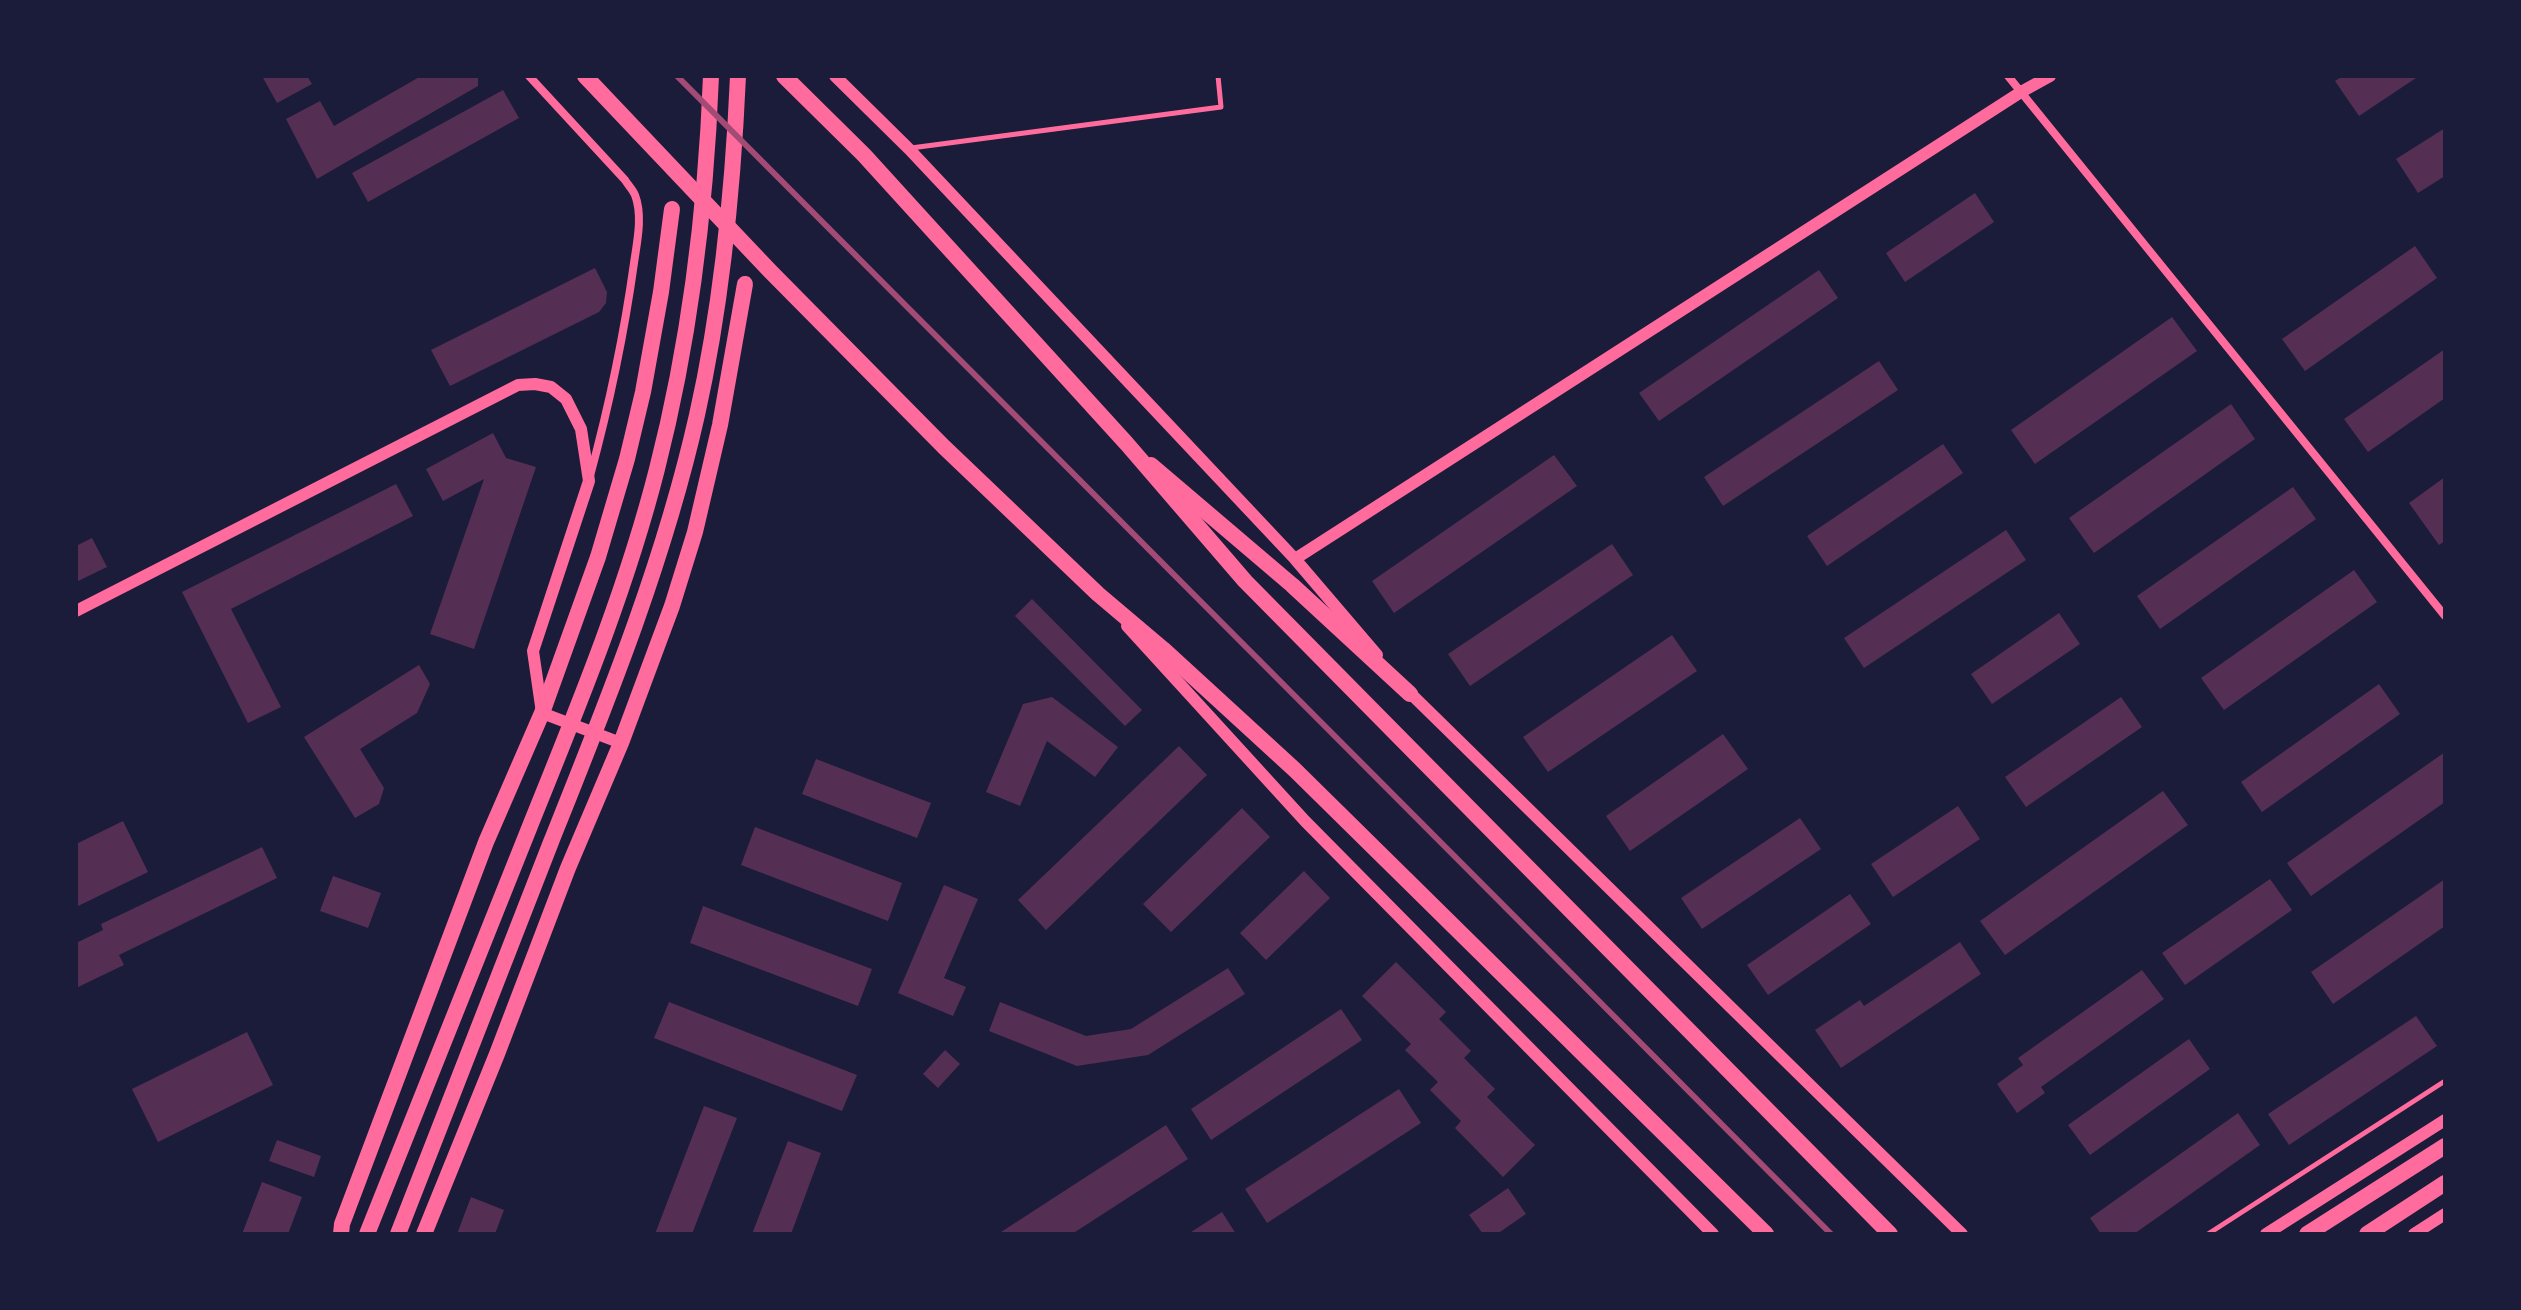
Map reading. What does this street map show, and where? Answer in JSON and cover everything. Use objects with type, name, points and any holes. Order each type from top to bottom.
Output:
[{"type":"main road","points":[[585,76],[770,271],[944,447],[1098,594],[1295,770],[1766,1234]]},
{"type":"main road","points":[[367,1234],[564,741],[609,622],[649,498],[671,410],[699,244],[711,76]]},
{"type":"main road","points":[[398,1234],[651,582],[697,415],[723,257],[734,157],[738,76]]},
{"type":"main road","points":[[785,77],[864,155],[1127,444],[1245,581],[1890,1234]]},
{"type":"main road","points":[[341,1234],[342,1224],[486,842],[542,713],[598,557],[643,392],[672,209]]},
{"type":"main road","points":[[424,1234],[568,868],[621,743],[672,606],[695,532],[730,380],[745,284]]},
{"type":"main road","points":[[1127,444],[1292,585],[1410,694]]},
{"type":"main road","points":[[2307,1234],[2445,1146]]},
{"type":"main road","points":[[2367,1234],[2445,1183]]},
{"type":"street","points":[[529,76],[625,180],[635,194],[638,213],[628,308],[607,414],[589,481],[533,651],[542,713],[621,743]]},
{"type":"street","points":[[835,76],[909,149],[1295,559],[1410,694],[1962,1234]]},
{"type":"street","points":[[2008,76],[2445,616]]},
{"type":"street","points":[[1295,559],[2050,76]]},
{"type":"street","points":[[76,611],[518,385],[551,387],[566,399],[581,429],[589,481]]},
{"type":"street","points":[[1098,594],[1305,821],[1713,1234]]},
{"type":"street","points":[[2266,1234],[2445,1120]]},
{"type":"street","points":[[2414,1234],[2445,1214]]},
{"type":"lane","points":[[909,149],[1221,107],[1218,76]]},
{"type":"lane","points":[[2208,1234],[2445,1081]]},
{"type":"building","points":[[262,76],[307,76],[312,84],[277,103]]},
{"type":"building","points":[[421,76],[478,76],[478,86],[317,179],[286,119],[320,101],[334,126]]},
{"type":"building","points":[[2343,76],[2419,76],[2359,116],[2335,81]]},
{"type":"building","points":[[503,90],[519,118],[368,202],[352,173]]},
{"type":"building","points":[[2445,128],[2445,176],[2418,193],[2396,159]]},
{"type":"building","points":[[1975,193],[1994,222],[1905,282],[1886,253]]},
{"type":"building","points":[[2415,246],[2437,278],[2305,371],[2282,339]]},
{"type":"building","points":[[595,268],[607,292],[606,303],[599,312],[450,386],[431,350]]},
{"type":"building","points":[[1819,270],[1838,298],[1659,421],[1639,393]]},
{"type":"building","points":[[2172,317],[2197,351],[2035,464],[2011,430]]},
{"type":"building","points":[[2445,349],[2445,398],[2368,452],[2344,419]]},
{"type":"building","points":[[1879,361],[1898,390],[1723,506],[1704,477]]},
{"type":"building","points":[[2231,404],[2255,439],[2094,553],[2069,518]]},
{"type":"building","points":[[493,433],[506,458],[536,467],[474,649],[430,634],[484,479],[443,501],[426,469]]},
{"type":"building","points":[[1943,444],[1963,473],[1827,566],[1807,536]]},
{"type":"building","points":[[1554,455],[1577,486],[1394,613],[1372,581]]},
{"type":"building","points":[[2445,477],[2445,541],[2439,545],[2409,503]]},
{"type":"building","points":[[396,484],[413,516],[231,609],[281,707],[248,723],[182,592]]},
{"type":"building","points":[[2293,487],[2316,519],[2160,629],[2137,596]]},
{"type":"building","points":[[2006,530],[2026,560],[1864,668],[1844,638]]},
{"type":"building","points":[[92,538],[107,567],[76,582],[76,546]]},
{"type":"building","points":[[1612,544],[1633,575],[1470,686],[1448,654]]},
{"type":"building","points":[[2354,570],[2377,602],[2224,710],[2201,678]]},
{"type":"building","points":[[1032,599],[1142,710],[1125,726],[1015,616]]},
{"type":"building","points":[[2059,613],[2080,644],[1992,704],[1971,674]]},
{"type":"building","points":[[1672,635],[1697,671],[1548,772],[1523,737]]},
{"type":"building","points":[[419,665],[430,684],[417,713],[360,749],[384,788],[379,804],[355,818],[304,737]]},
{"type":"building","points":[[2379,684],[2400,714],[2262,812],[2241,782]]},
{"type":"building","points":[[1052,697],[1118,747],[1095,777],[1047,741],[1020,806],[986,792],[1023,704]]},
{"type":"building","points":[[2121,697],[2142,727],[2026,807],[2005,777]]},
{"type":"building","points":[[1723,734],[1748,769],[1630,851],[1606,816]]},
{"type":"building","points":[[1179,746],[1207,775],[1046,930],[1018,900]]},
{"type":"building","points":[[2445,752],[2445,802],[2311,896],[2287,863]]},
{"type":"building","points":[[816,759],[931,803],[917,838],[802,794]]},
{"type":"building","points":[[2163,791],[2188,825],[2005,955],[1980,921]]},
{"type":"building","points":[[1958,806],[1980,839],[1893,897],[1871,864]]},
{"type":"building","points":[[1242,808],[1270,837],[1171,932],[1143,904]]},
{"type":"building","points":[[1800,818],[1821,849],[1702,929],[1681,898]]},
{"type":"building","points":[[123,821],[148,872],[76,907],[76,844]]},
{"type":"building","points":[[755,827],[902,883],[888,921],[741,865]]},
{"type":"building","points":[[262,847],[277,878],[119,955],[124,965],[76,988],[76,943],[103,930],[101,924]]},
{"type":"building","points":[[1304,871],[1330,898],[1266,960],[1240,933]]},
{"type":"building","points":[[333,876],[381,893],[368,928],[320,911]]},
{"type":"building","points":[[2270,879],[2292,910],[2185,985],[2162,953]]},
{"type":"building","points":[[2445,879],[2445,926],[2333,1004],[2311,972]]},
{"type":"building","points":[[944,885],[978,899],[944,978],[966,987],[953,1016],[898,993]]},
{"type":"building","points":[[1850,894],[1871,924],[1768,995],[1747,965]]},
{"type":"building","points":[[703,906],[872,969],[858,1006],[690,943]]},
{"type":"building","points":[[1960,942],[1981,974],[1841,1068],[1815,1030],[1860,1000],[1864,1006]]},
{"type":"building","points":[[1396,962],[1446,1012],[1439,1019],[1471,1051],[1464,1058],[1495,1089],[1487,1097],[1535,1145],[1503,1177],[1455,1128],[1461,1121],[1430,1090],[1438,1082],[1405,1050],[1411,1044],[1362,996]]},
{"type":"building","points":[[1228,968],[1245,994],[1148,1055],[1077,1066],[989,1031],[1000,1002],[1086,1036],[1131,1029]]},
{"type":"building","points":[[2142,970],[2164,999],[2041,1087],[2045,1093],[2017,1113],[1997,1084],[2023,1065],[2018,1058]]},
{"type":"building","points":[[669,1002],[857,1075],[842,1111],[654,1038]]},
{"type":"building","points":[[1341,1009],[1362,1040],[1211,1140],[1191,1109]]},
{"type":"building","points":[[2416,1016],[2437,1046],[2289,1145],[2268,1114]]},
{"type":"building","points":[[247,1032],[273,1085],[158,1142],[132,1089]]},
{"type":"building","points":[[2189,1039],[2210,1069],[2090,1155],[2068,1125]]},
{"type":"building","points":[[945,1050],[960,1064],[938,1088],[923,1074]]},
{"type":"building","points":[[1399,1089],[1421,1123],[1267,1223],[1245,1189]]},
{"type":"building","points":[[704,1106],[737,1118],[692,1234],[655,1234]]},
{"type":"building","points":[[2238,1113],[2260,1145],[2134,1234],[2101,1234],[2090,1218]]},
{"type":"building","points":[[1166,1125],[1188,1159],[1072,1234],[998,1234]]},
{"type":"building","points":[[277,1140],[321,1156],[314,1177],[269,1161]]},
{"type":"building","points":[[788,1141],[821,1153],[791,1234],[752,1234]]},
{"type":"building","points":[[262,1182],[302,1197],[288,1234],[242,1234]]},
{"type":"building","points":[[1508,1188],[1526,1214],[1497,1234],[1483,1234],[1469,1215]]},
{"type":"building","points":[[471,1197],[504,1210],[495,1234],[457,1234]]},
{"type":"building","points":[[1222,1212],[1236,1234],[1188,1234]]},
{"type":"railway","points":[[677,76],[1831,1234]]}]
